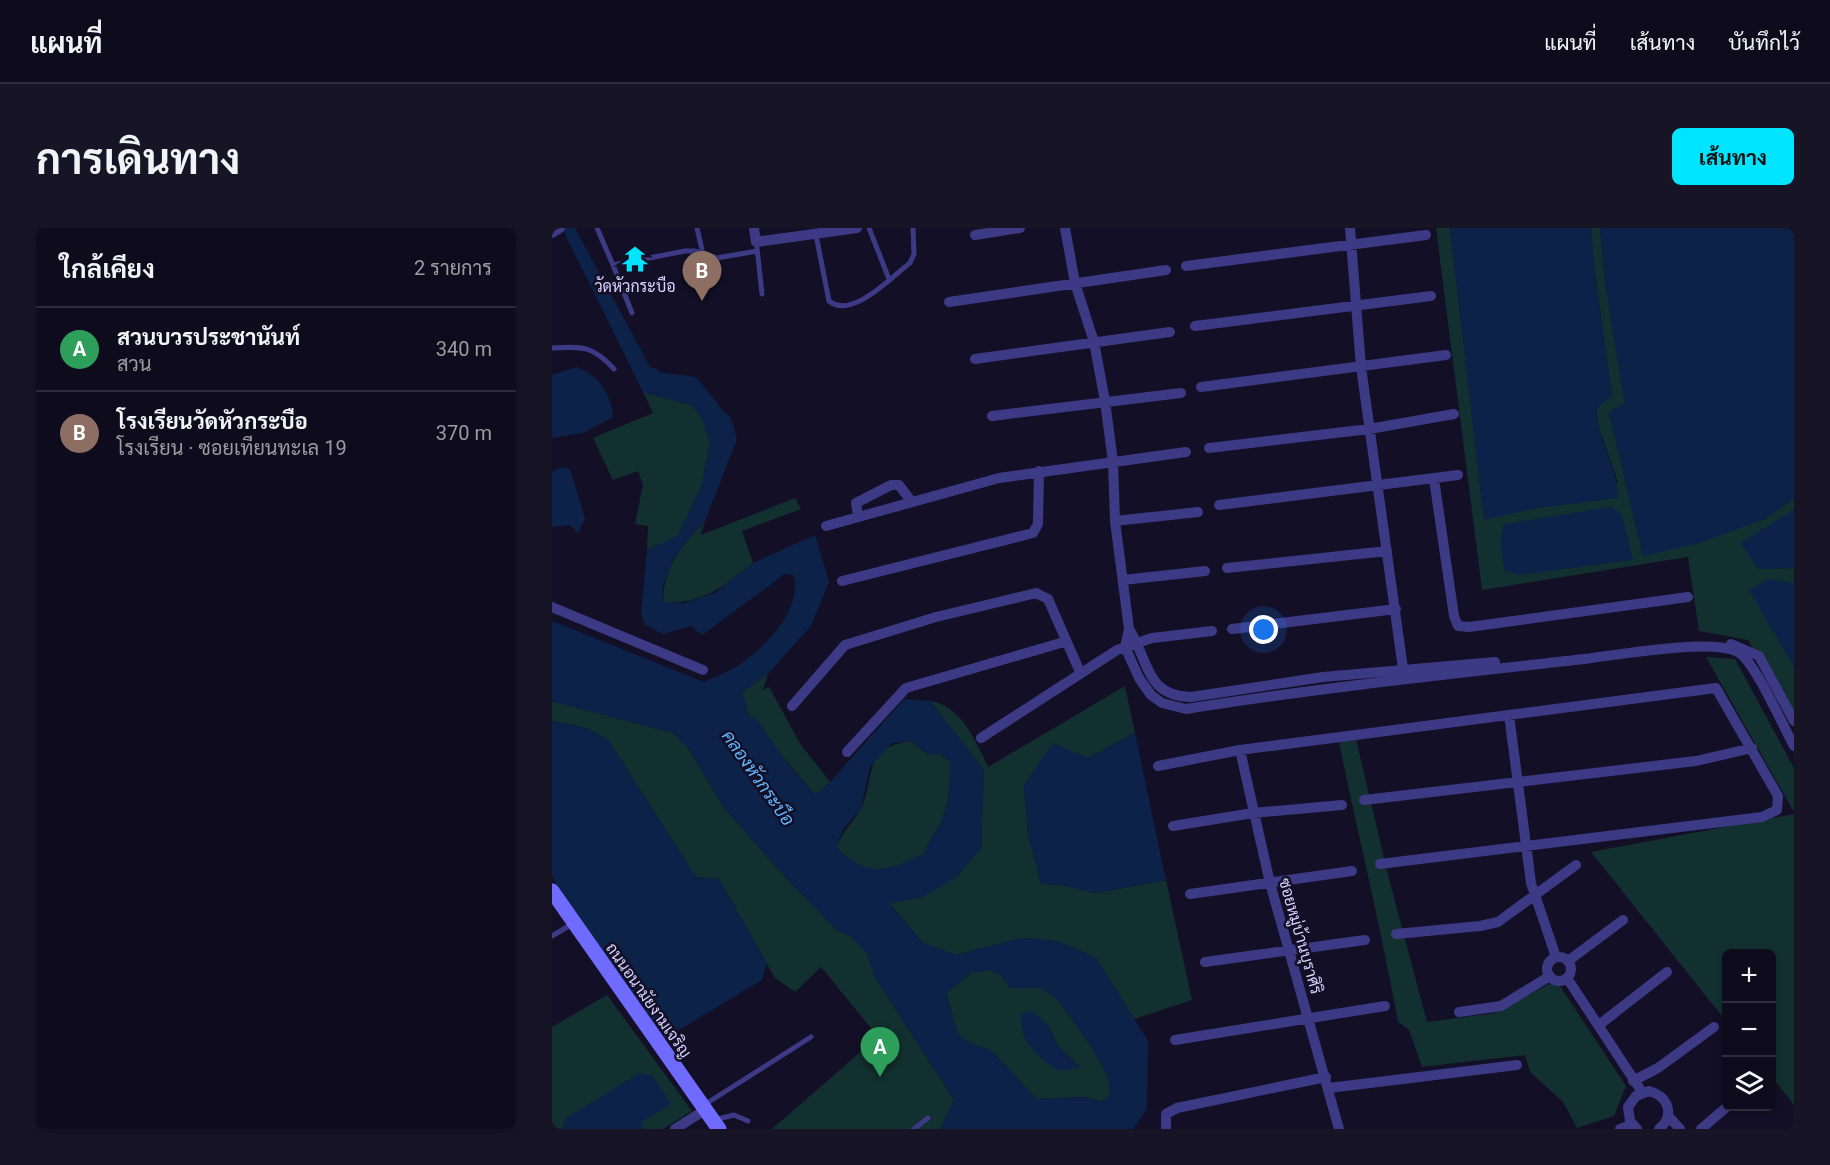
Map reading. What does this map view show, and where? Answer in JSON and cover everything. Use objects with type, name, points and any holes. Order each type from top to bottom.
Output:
[{"type":"street","points":[[552,233],[560,228]]},
{"type":"street","points":[[754,228],[756,246],[856,228]]},
{"type":"street","points":[[975,235],[1020,228]]},
{"type":"street","points":[[1065,228],[1075,283],[1094,342],[1105,401],[1113,462],[1115,521],[1130,629],[1137,641],[1147,670],[1157,686],[1170,695],[1191,703]]},
{"type":"street","points":[[1350,228],[1354,306],[1361,367],[1404,674]]},
{"type":"street","points":[[1186,266],[1426,235]]},
{"type":"street","points":[[949,302],[1166,270]]},
{"type":"street","points":[[1195,326],[1431,296]]},
{"type":"street","points":[[975,359],[1170,332]]},
{"type":"street","points":[[1201,387],[1446,355]]},
{"type":"street","points":[[992,417],[1181,393]]},
{"type":"street","points":[[1209,448],[1369,429],[1454,414]]},
{"type":"street","points":[[826,526],[999,478],[1186,452]]},
{"type":"street","points":[[842,581],[1033,532],[1038,524],[1039,471]]},
{"type":"street","points":[[1219,505],[1458,475]]},
{"type":"street","points":[[1434,479],[1454,616],[1458,626],[1469,627],[1688,597]]},
{"type":"street","points":[[858,516],[856,503],[891,485],[899,485],[911,501]]},
{"type":"street","points":[[1115,521],[1198,512]]},
{"type":"street","points":[[1227,568],[1387,551]]},
{"type":"street","points":[[1123,580],[1205,571]]},
{"type":"street","points":[[792,706],[845,645],[1010,597],[1042,594],[1048,599],[1064,642],[1080,672]]},
{"type":"street","points":[[552,607],[703,670]]},
{"type":"street","points":[[1232,629],[1396,609]]},
{"type":"street","points":[[1130,629],[1125,646],[1139,678],[1151,694],[1162,703],[1179,708],[1191,703],[1269,691],[1696,641],[1730,644],[1759,656],[1794,721]]},
{"type":"street","points":[[981,738],[1080,672],[1125,646],[1137,641],[1212,631]]},
{"type":"street","points":[[847,752],[906,688],[1064,642]]},
{"type":"street","points":[[1404,674],[1681,648],[1726,649],[1738,652],[1750,665],[1794,746]]},
{"type":"street","points":[[1158,766],[1240,750],[1716,688],[1778,796],[1779,803],[1772,814],[1526,848],[1380,864]]},
{"type":"street","points":[[1509,715],[1516,784],[1535,896],[1556,957]]},
{"type":"street","points":[[1364,800],[1516,784],[1696,761],[1752,748]]},
{"type":"street","name":"ซอยหมู่บ้านบุราศิริ","points":[[1240,750],[1270,883],[1339,1129]]},
{"type":"street","points":[[1173,826],[1253,813],[1342,805]]},
{"type":"street","points":[[1396,934],[1480,926],[1498,922],[1576,865]]},
{"type":"street","points":[[1190,894],[1352,871]]},
{"type":"street","name":"ถนนอนามัยงามเจริญ","points":[[552,891],[710,1116]]},
{"type":"street","points":[[1568,961],[1623,920]]},
{"type":"street","points":[[1205,962],[1365,940]]},
{"type":"street","points":[[1556,957],[1568,961]]},
{"type":"street","points":[[1556,957],[1548,968],[1550,976],[1558,980],[1567,978]]},
{"type":"street","points":[[1567,978],[1571,970],[1568,961]]},
{"type":"street","points":[[1599,1025],[1667,972]]},
{"type":"street","points":[[1459,1012],[1501,1006],[1550,976]]},
{"type":"street","points":[[1567,978],[1642,1092]]},
{"type":"street","points":[[1175,1041],[1385,1006]]},
{"type":"street","points":[[1633,1081],[1658,1068],[1714,1028]]},
{"type":"street","points":[[1329,1089],[1517,1065]]},
{"type":"street","points":[[1166,1129],[1166,1114],[1177,1108],[1326,1077]]},
{"type":"street","points":[[1620,1129],[1635,1126],[1628,1107],[1636,1096],[1649,1091],[1662,1097],[1667,1103],[1668,1116],[1680,1129]]},
{"type":"street","points":[[1701,1129],[1723,1111]]},
{"type":"street","points":[[675,1129],[710,1116]]},
{"type":"street","points":[[1659,1129],[1668,1116]]},
{"type":"lane","points":[[597,228],[632,313]]},
{"type":"lane","points":[[697,228],[703,254]]},
{"type":"lane","points":[[868,228],[889,279]]},
{"type":"lane","points":[[816,235],[829,301],[832,304],[844,306],[859,303],[913,258],[913,228]]},
{"type":"lane","points":[[613,265],[685,251],[717,258],[756,246],[762,294]]},
{"type":"lane","points":[[552,348],[582,347],[595,351],[614,369]]},
{"type":"lane","points":[[552,936],[573,924]]},
{"type":"lane","points":[[710,1116],[811,1037]]},
{"type":"lane","points":[[710,1116],[734,1114],[748,1121]]},
{"type":"lane","points":[[914,1129],[928,1118]]},
{"type":"green space","points":[[1436,228],[1450,228],[1484,519],[1531,509],[1618,482],[1596,420],[1597,407],[1612,396],[1591,228],[1600,228],[1605,282],[1625,403],[1609,412],[1643,556],[1765,519],[1794,498],[1794,510],[1776,524],[1760,530],[1758,569],[1794,568],[1794,718],[1748,640],[1699,631],[1688,557],[1482,590]]},
{"type":"green space","points":[[643,392],[694,406],[703,420],[710,443],[702,485],[678,536],[647,550],[648,526],[635,524],[643,485],[638,471],[613,480],[593,438],[653,413]]},
{"type":"green space","points":[[795,498],[801,509],[742,531],[753,563],[713,592],[702,597],[664,603],[666,579],[675,558],[705,521],[701,535]]},
{"type":"green space","points":[[1706,657],[1735,659],[1794,768],[1794,812]]},
{"type":"green space","points":[[768,674],[763,690],[769,687],[801,745],[830,782],[815,795],[750,718],[742,692]]},
{"type":"green space","points":[[1125,686],[1135,733],[1088,758],[1024,785],[1028,833],[1041,884],[1063,885],[1095,893],[1166,880],[1192,1000],[1134,1019],[1096,958],[1057,941],[1022,938],[956,955],[923,943],[889,903],[923,897],[981,848],[984,770],[930,701],[941,704],[959,717],[973,736],[988,767]]},
{"type":"green space","points":[[552,701],[673,733],[689,749],[725,809],[786,878],[836,929],[850,935],[867,953],[875,977],[954,1100],[940,1129],[772,1129],[857,1055],[875,1033],[821,967],[795,992],[775,978],[719,879],[696,877],[608,740],[586,728],[552,721]]},
{"type":"green space","points":[[1356,739],[1388,875],[1427,1022],[1495,1013],[1549,984],[1560,986],[1626,1086],[1614,1116],[1577,1128],[1563,1102],[1530,1072],[1525,1055],[1422,1067],[1409,1030],[1398,1022],[1339,742]]},
{"type":"green space","points":[[911,741],[927,754],[940,754],[950,762],[949,791],[945,813],[924,854],[888,868],[868,868],[847,857],[836,847],[861,808],[877,757],[884,750]]},
{"type":"green space","points":[[1794,814],[1794,1105],[1776,1082],[1776,949],[1722,949],[1722,1016],[1591,852]]},
{"type":"green space","points":[[990,970],[1000,974],[1010,988],[1042,988],[1057,999],[1092,1047],[1109,1079],[1110,1095],[1102,1102],[1086,1097],[1036,1099],[991,1050],[975,1045],[958,1035],[946,993],[972,972]],"holes":[[[1048,1025],[1058,1046],[1080,1067],[1027,1043]]]},
{"type":"green space","points":[[607,995],[692,1111],[663,1129],[552,1129],[552,1027]]},
{"type":"water","points":[[562,228],[575,228],[655,376],[707,395],[731,418],[737,439],[705,521],[690,536],[673,560],[663,586],[664,602],[684,603],[715,593],[753,563],[815,535],[829,582],[811,626],[768,674],[742,692],[750,718],[755,717],[788,764],[815,795],[830,782],[904,699],[930,701],[984,770],[981,848],[958,876],[923,897],[889,903],[923,943],[956,955],[1022,938],[1057,941],[1096,958],[1148,1041],[1147,1109],[1133,1129],[940,1129],[954,1100],[875,977],[867,953],[850,936],[836,930],[725,809],[689,749],[673,733],[552,701],[552,621],[704,682],[738,666],[762,646],[781,625],[793,601],[794,575],[785,574],[702,635],[691,626],[663,634],[645,625],[641,613],[647,550],[678,535],[702,485],[710,443],[703,420],[694,406],[643,392]],"holes":[[[911,741],[927,754],[940,754],[950,762],[950,784],[945,813],[924,854],[888,868],[868,868],[847,857],[836,847],[843,830],[861,808],[870,767],[892,743]],[[990,970],[1000,974],[1010,988],[1042,988],[1057,999],[1092,1047],[1109,1079],[1110,1095],[1102,1102],[1086,1097],[1036,1099],[991,1050],[975,1045],[958,1035],[946,993],[972,972]]]},
{"type":"water","points":[[1450,228],[1591,228],[1612,396],[1597,407],[1597,418],[1617,486],[1618,498],[1531,509],[1484,520]]},
{"type":"water","points":[[1600,228],[1794,228],[1794,498],[1765,519],[1696,544],[1643,556],[1609,412],[1625,403],[1605,282]]},
{"type":"water","points":[[577,367],[591,375],[603,386],[610,401],[613,417],[583,433],[552,438],[552,375]]},
{"type":"water","points":[[562,467],[568,468],[571,472],[585,518],[578,534],[570,525],[552,527],[552,472]]},
{"type":"water","points":[[1611,507],[1622,515],[1633,560],[1518,575],[1504,570],[1500,541],[1504,524]]},
{"type":"water","points":[[1794,510],[1794,568],[1758,569],[1740,543]]},
{"type":"water","points":[[1768,579],[1794,583],[1794,667],[1749,590]]},
{"type":"water","points":[[552,721],[586,728],[608,740],[696,877],[719,879],[767,964],[762,980],[664,1039],[574,914],[552,876]]},
{"type":"water","points":[[1135,733],[1166,880],[1095,893],[1063,885],[1041,884],[1028,833],[1024,785],[1053,743],[1088,758]]},
{"type":"water","points":[[1034,1012],[1048,1025],[1058,1046],[1080,1068],[1059,1071],[1031,1047],[1023,1032],[1021,1013]]},
{"type":"water","points":[[639,1073],[652,1075],[671,1104],[642,1122],[643,1129],[562,1129],[565,1119]]},
{"type":"waterway","name":"คลองหัวกระบือ","points":[[651,378],[653,382],[691,387],[710,411]]},
{"type":"place","name":"วัดหัวกระบือ","points":[[635,259]]},
{"type":"place","name":"โรงเรียนวัดหัวกระบือ","points":[[702,301]]},
{"type":"place","name":"สวนบวรประชานันท์","points":[[880,1077]]}]
